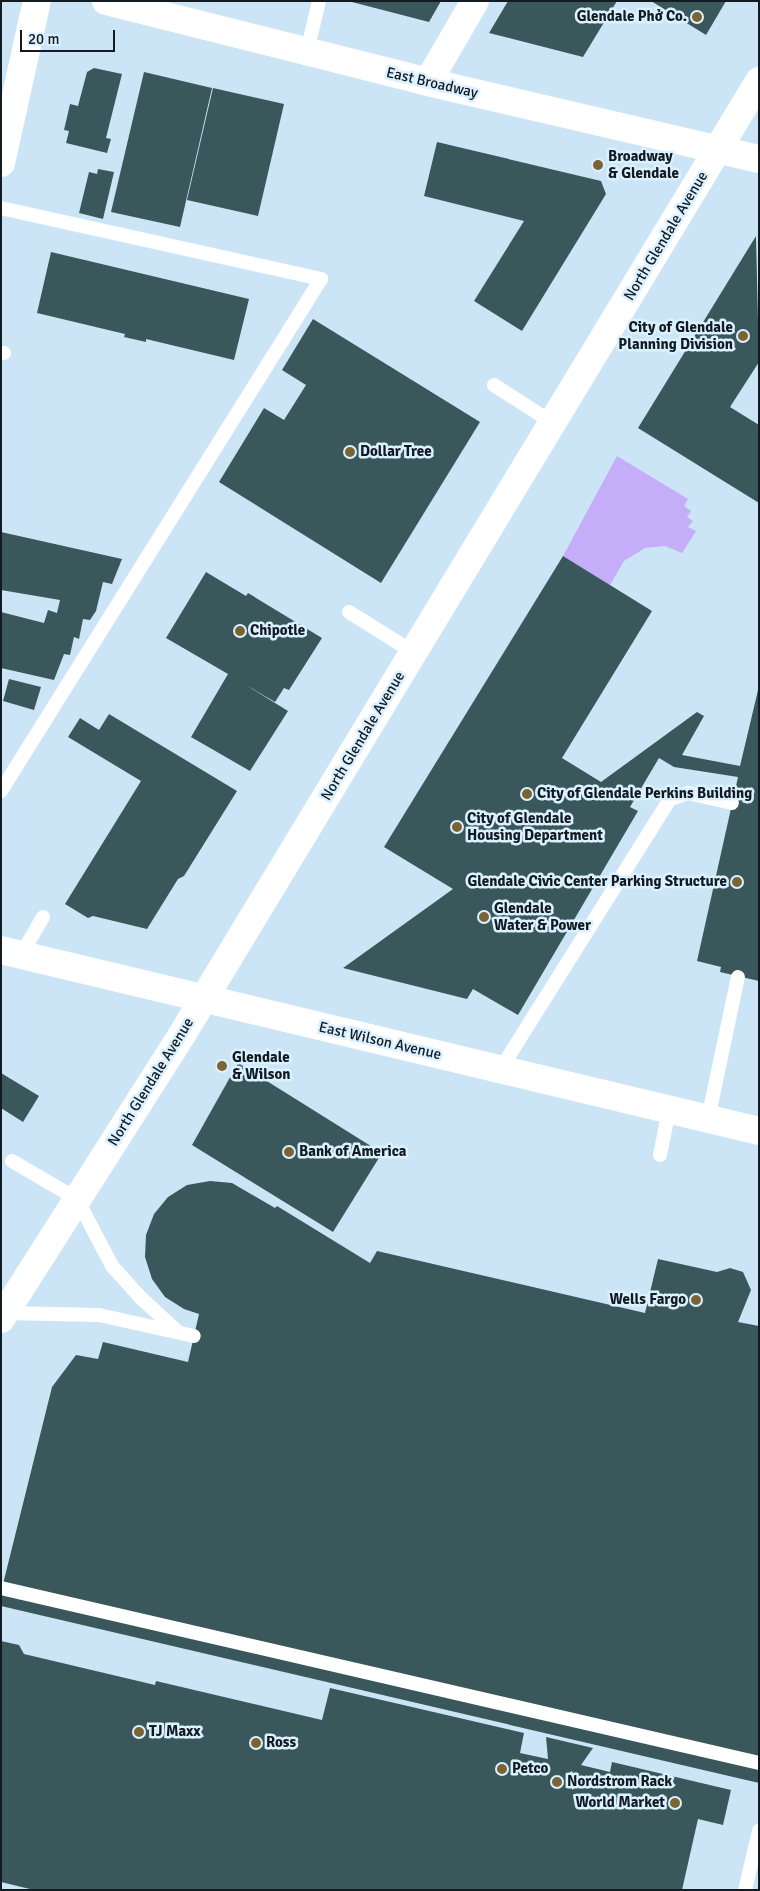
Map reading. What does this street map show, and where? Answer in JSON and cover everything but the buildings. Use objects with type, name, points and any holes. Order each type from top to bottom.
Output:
[{"type":"main road","points":[[1,163],[37,1]]},
{"type":"main road","name":"East Broadway","points":[[106,1],[428,82],[759,159]]},
{"type":"main road","points":[[428,82],[475,1]]},
{"type":"main road","name":"North Glendale Avenue","points":[[3,1316],[203,999],[759,81]]},
{"type":"main road","name":"East Wilson Avenue","points":[[11,952],[759,1131]]},
{"type":"lane","points":[[307,52],[319,1]]},
{"type":"lane","points":[[1,208],[321,279],[1,791]]},
{"type":"lane","points":[[494,385],[553,423]]},
{"type":"lane","points":[[349,612],[414,652]]},
{"type":"lane","points":[[500,1070],[670,799],[688,793],[732,803]]},
{"type":"lane","points":[[11,952],[42,917]]},
{"type":"lane","points":[[708,1119],[738,977]]},
{"type":"lane","points":[[660,1155],[669,1110]]},
{"type":"lane","points":[[12,1161],[77,1199],[112,1266],[141,1298],[177,1331]]},
{"type":"lane","points":[[3,1316],[99,1315],[194,1336]]},
{"type":"lane","points":[[1,1588],[759,1763]]},
{"type":"lane","points":[[745,1890],[759,1831]]},
{"type":"shaded area","points":[[617,456],[688,499],[684,506],[691,511],[687,517],[693,521],[688,527],[696,531],[682,553],[665,546],[645,548],[624,561],[610,585],[563,556]]},
{"type":"place","name":"Glendale Phở Co.","points":[[697,17]]},
{"type":"place","name":"Broadway & Glendale","points":[[598,165]]},
{"type":"place","name":"City of Glendale Planning Division","points":[[743,336]]},
{"type":"place","name":"Dollar Tree","points":[[350,452]]},
{"type":"place","name":"Chipotle","points":[[240,631]]},
{"type":"place","name":"City of Glendale Perkins Building","points":[[527,794]]},
{"type":"place","name":"City of Glendale Housing Department","points":[[457,827]]},
{"type":"place","name":"Glendale Civic Center Parking Structure","points":[[737,882]]},
{"type":"place","name":"Glendale Water & Power","points":[[484,917]]},
{"type":"place","name":"Glendale & Wilson","points":[[222,1066]]},
{"type":"place","name":"Bank of America","points":[[289,1152]]},
{"type":"place","name":"Wells Fargo","points":[[696,1300]]},
{"type":"place","name":"TJ Maxx","points":[[139,1732]]},
{"type":"place","name":"Ross","points":[[256,1743]]},
{"type":"place","name":"Petco","points":[[502,1769]]},
{"type":"place","name":"Nordstrom Rack","points":[[557,1782]]},
{"type":"place","name":"World Market","points":[[675,1803]]}]
